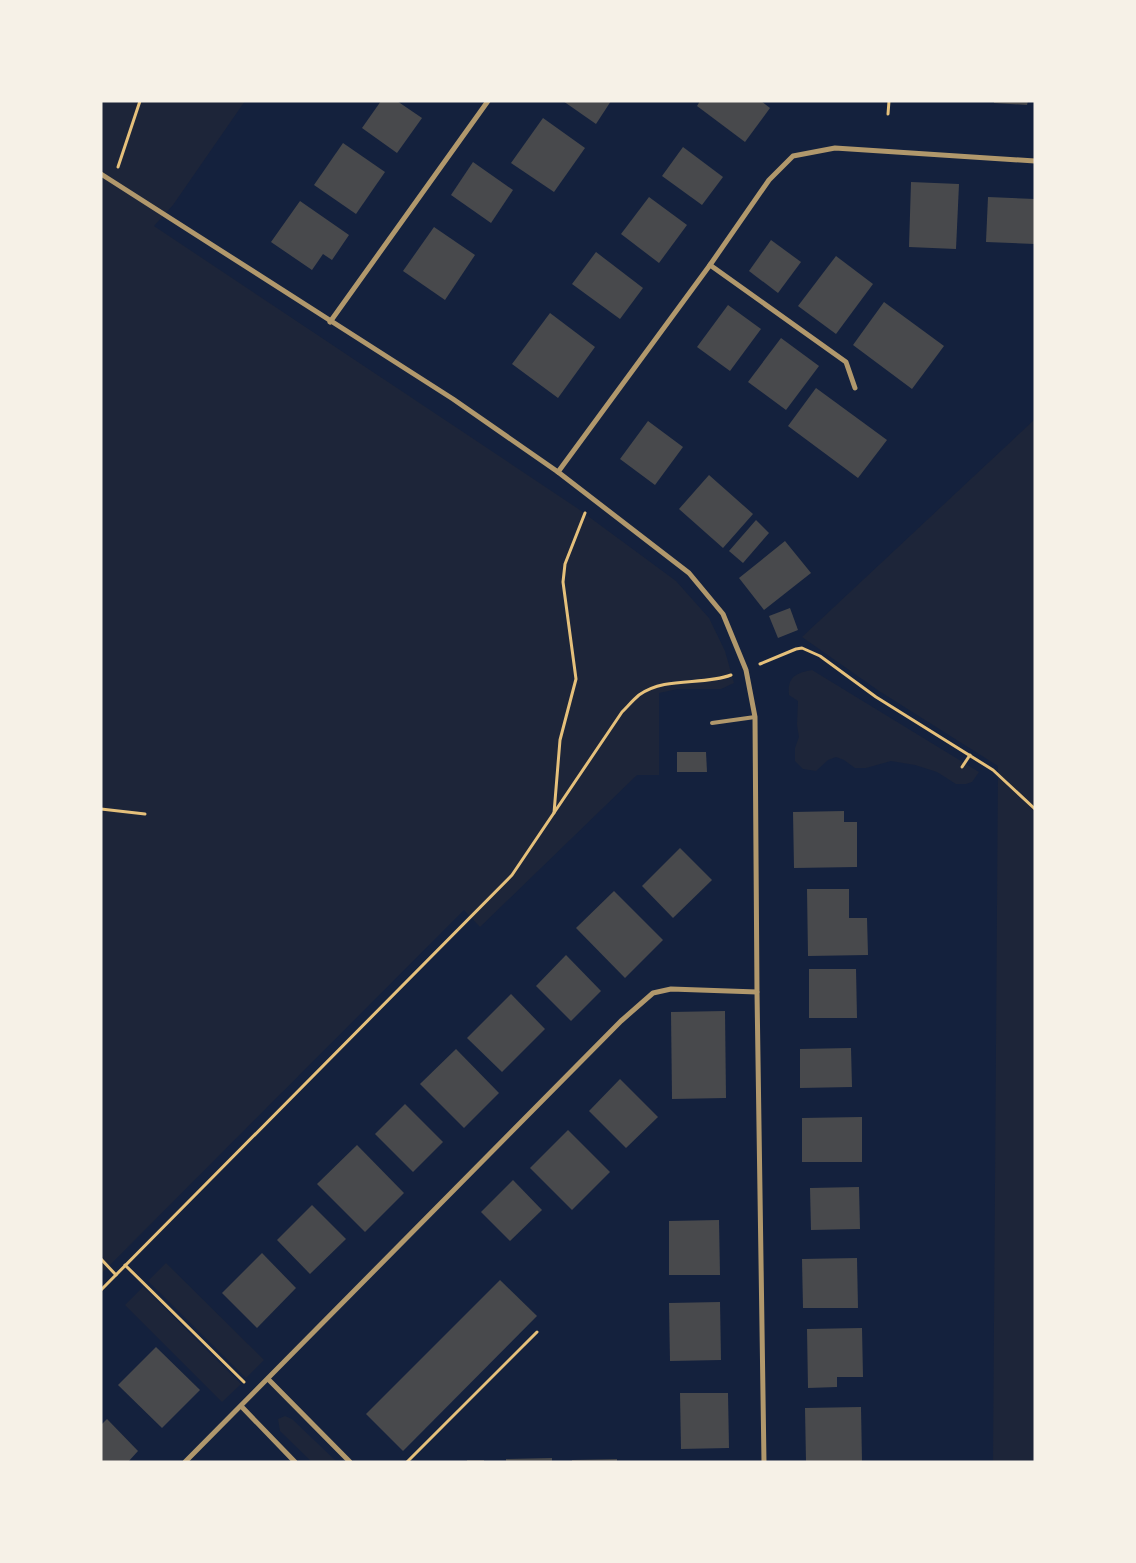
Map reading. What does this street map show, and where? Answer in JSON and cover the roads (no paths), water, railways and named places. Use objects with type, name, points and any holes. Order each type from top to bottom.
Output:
[{"type":"street","points":[[330,322],[488,101]]},
{"type":"street","points":[[558,472],[710,265],[769,180],[793,156],[835,148],[1035,161]]},
{"type":"street","points":[[101,174],[453,399],[558,472],[689,573],[723,614],[746,670],[755,717],[764,1462]]},
{"type":"street","points":[[710,265],[846,362],[855,388]]},
{"type":"street","points":[[185,1462],[614,1028],[653,993],[671,990],[757,992]]},
{"type":"street","points":[[268,1379],[350,1462]]},
{"type":"street","points":[[241,1406],[295,1462]]},
{"type":"lane","points":[[712,723],[755,717]]}]
